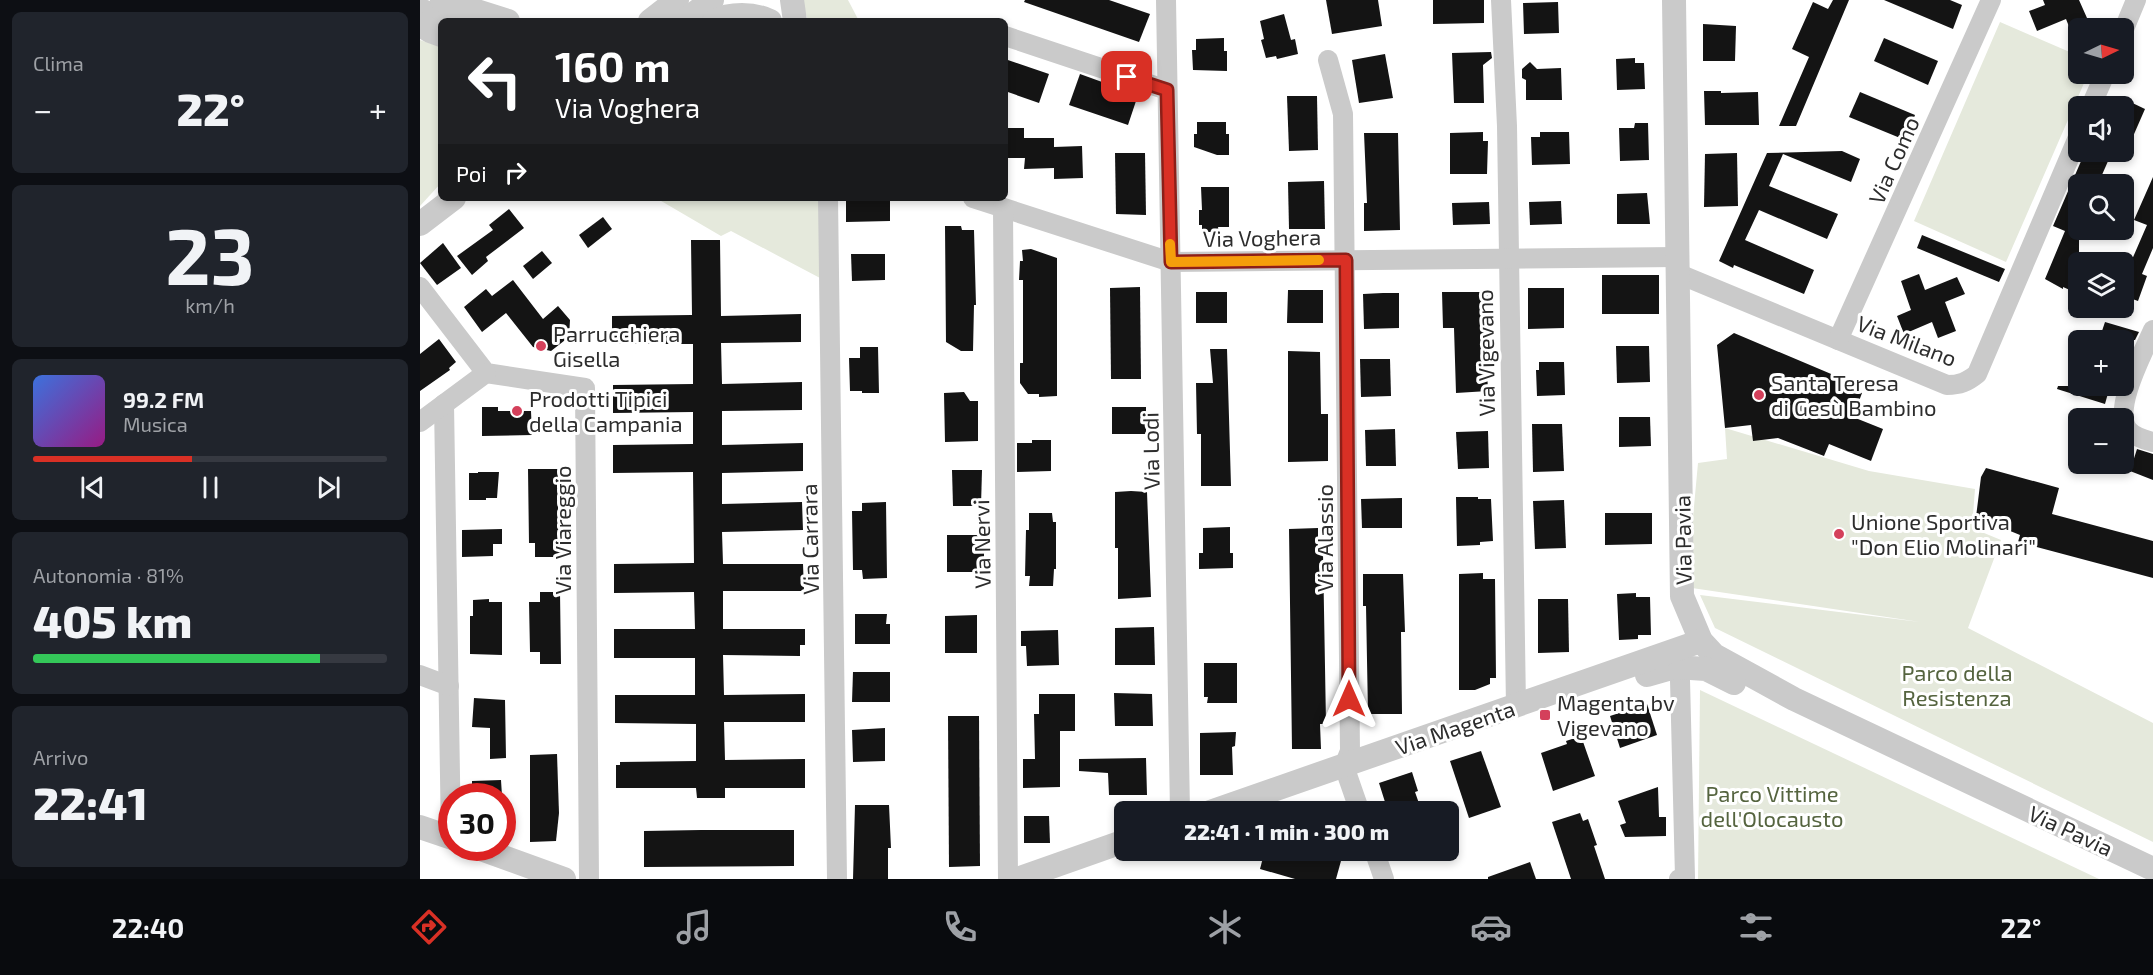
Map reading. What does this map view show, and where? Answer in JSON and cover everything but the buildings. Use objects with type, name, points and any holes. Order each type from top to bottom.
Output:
[{"type":"street","points":[[442,0],[499,18]]},
{"type":"street","points":[[654,18],[677,0]]},
{"type":"street","points":[[688,18],[712,0]]},
{"type":"street","points":[[792,0],[795,18]]},
{"type":"street","name":"Via Lodi","points":[[1166,0],[1180,801]]},
{"type":"street","name":"Via Vigevano","points":[[1502,0],[1507,126],[1516,706]]},
{"type":"street","name":"Via Pavia","points":[[1674,0],[1682,596],[1701,641],[1714,655],[1794,699],[2153,869]]},
{"type":"street","name":"Via Como","points":[[1838,340],[1991,0]]},
{"type":"street","points":[[2129,18],[2136,0]]},
{"type":"street","points":[[420,8],[448,18]]},
{"type":"street","points":[[720,18],[726,15],[765,18]]},
{"type":"street","points":[[420,24],[438,34]]},
{"type":"street","points":[[1008,37],[1167,90]]},
{"type":"street","name":"Via Voghera","points":[[1328,60],[1343,114],[1346,260]]},
{"type":"street","name":"Via Milano","points":[[1679,265],[1838,340],[1947,385],[1957,385],[1967,382],[1977,374],[2068,161]]},
{"type":"street","name":"Via Carrara","points":[[828,201],[837,879]]},
{"type":"street","name":"Via Voghera","points":[[981,201],[1171,262],[1508,259],[1679,265]]},
{"type":"street","name":"Via Nervi","points":[[1002,209],[1008,879]]},
{"type":"street","name":"Via Alassio","points":[[1344,766],[1350,751],[1346,260]]},
{"type":"street","points":[[420,287],[486,373],[420,422]]},
{"type":"street","points":[[2153,330],[2126,395],[2123,409],[2124,423],[2129,432],[2141,439],[2153,442]]},
{"type":"street","name":"Via Viareggio","points":[[486,373],[585,388],[589,879]]},
{"type":"street","points":[[444,404],[450,783]]},
{"type":"street","name":"Via Magenta","points":[[1242,801],[1701,641]]},
{"type":"street","points":[[1595,679],[1610,687],[1675,667],[1706,669],[1771,701],[1794,699]]},
{"type":"street","points":[[420,675],[448,686]]},
{"type":"street","points":[[1679,879],[1685,877],[1680,680]]},
{"type":"street","points":[[1344,766],[1356,801]]},
{"type":"street","points":[[420,827],[438,833]]},
{"type":"street","points":[[1017,879],[1114,845]]},
{"type":"street","points":[[514,861],[564,879]]},
{"type":"street","points":[[1378,861],[1384,879]]},
{"type":"green space","points":[[802,0],[848,0],[857,18],[807,18]]},
{"type":"green space","points":[[2000,22],[2068,51],[2068,84],[2084,84],[2078,96],[2068,96],[2068,120],[2006,262],[1914,221]]},
{"type":"green space","points":[[420,40],[438,46],[438,186],[420,206]]},
{"type":"green space","points":[[661,201],[819,201],[820,278],[731,231],[721,236]]},
{"type":"green space","name":"Parco della Resistenza","points":[[1725,428],[1869,471],[1975,489],[1972,528],[2001,540],[1968,628],[2153,723],[2153,842],[1715,628],[1700,595],[1920,622],[1692,588],[1692,528],[1698,463],[1727,459]]},
{"type":"green space","name":"Parco Vittime dell'Olocausto","points":[[1700,690],[2099,879],[1698,879]]},
{"type":"slow traffic","points":[[1170,244],[1171,262],[1319,260]]},
{"type":"place","name":"Parrucchiera Gisella","points":[[541,346]]},
{"type":"place","name":"Santa Teresa di Gesù Bambino","points":[[1759,395]]},
{"type":"place","name":"Prodotti Tipici della Campania","points":[[517,411]]},
{"type":"place","name":"Unione Sportiva \"Don Elio Molinari\"","points":[[1839,534]]},
{"type":"place","name":"Magenta bv Vigevano","points":[[1545,715]]},
{"type":"route","points":[[1127,77],[1167,90],[1171,262],[1346,260],[1349,699]]}]
